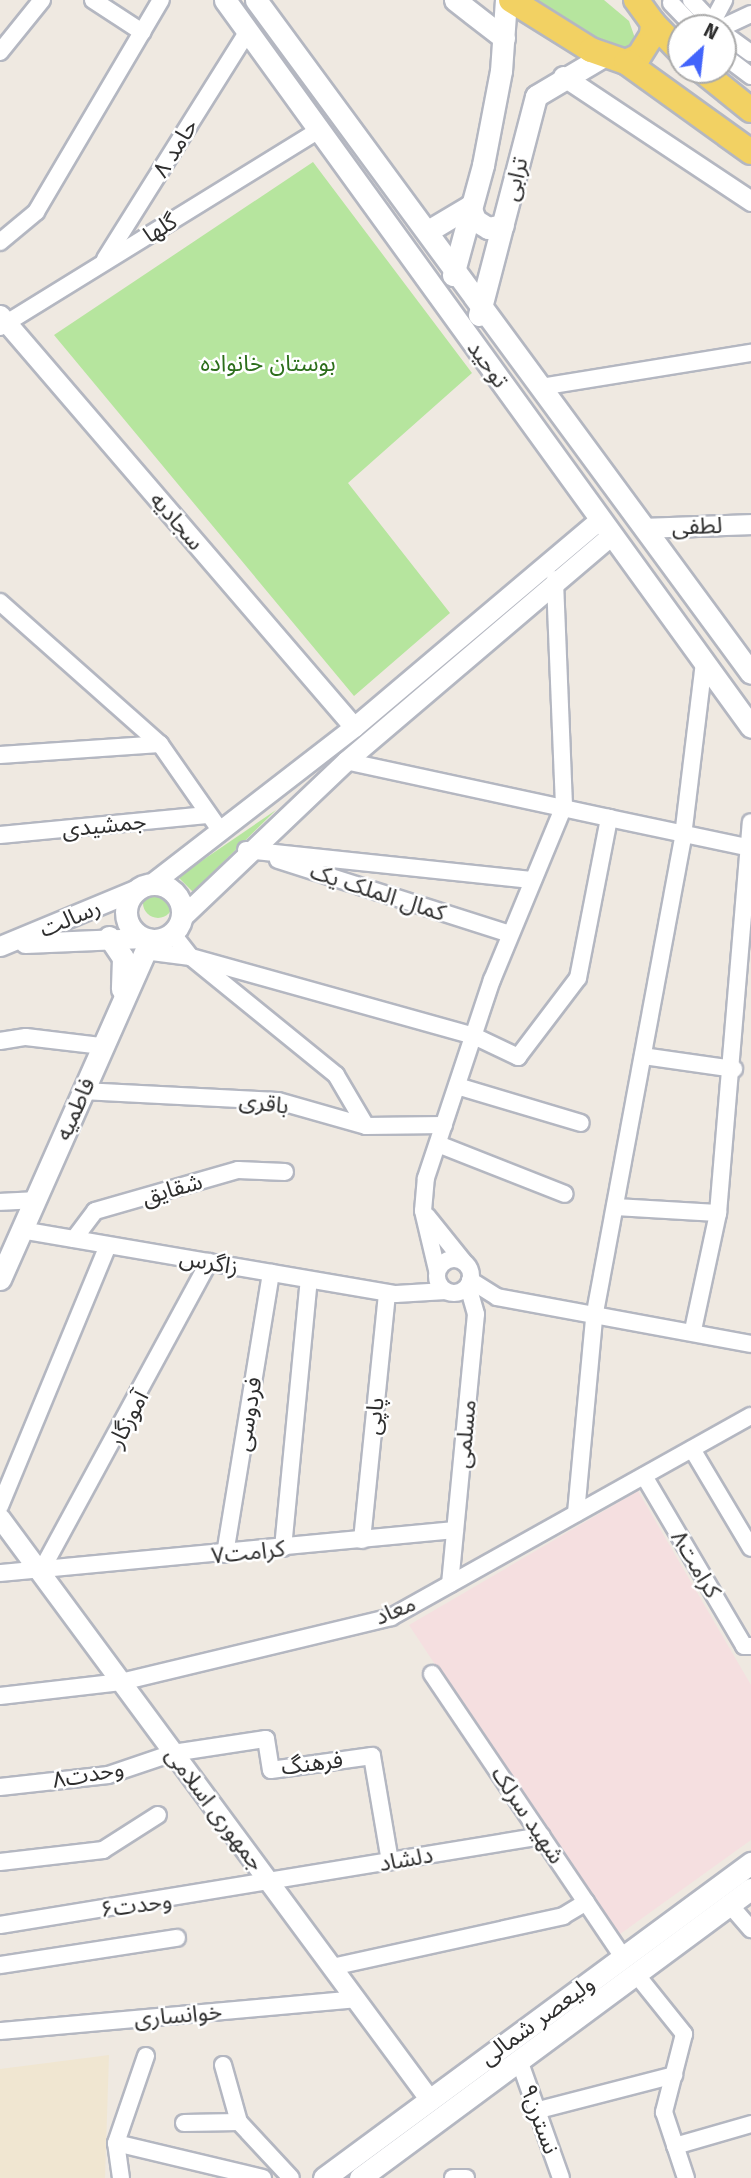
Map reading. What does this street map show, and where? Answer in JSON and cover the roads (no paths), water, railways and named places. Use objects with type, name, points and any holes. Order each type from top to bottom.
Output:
[{"type":"main road","name":"توحید","points":[[225,0],[751,727]]},
{"type":"main road","name":"توحید","points":[[257,0],[751,673]]},
{"type":"main road","points":[[455,0],[503,38]]},
{"type":"main road","points":[[509,0],[615,58],[751,152]]},
{"type":"main road","name":"ترابی","points":[[442,299],[456,269],[470,206],[483,165],[509,0]]},
{"type":"main road","points":[[615,58],[647,45],[646,10]]},
{"type":"main road","points":[[646,10],[667,35]]},
{"type":"main road","name":"ترابی","points":[[471,340],[536,96],[563,76],[615,58]]},
{"type":"main road","points":[[718,84],[751,110]]},
{"type":"main road","points":[[428,231],[470,206],[481,224],[503,225]]},
{"type":"main road","points":[[606,527],[644,528]]},
{"type":"main road","points":[[146,886],[175,894],[177,926],[146,943],[126,914],[146,886]]},
{"type":"main road","points":[[109,937],[124,968],[116,1015]]},
{"type":"main road","name":"فاطمیه","points":[[1,1277],[146,943]]},
{"type":"main road","name":"ولیعصر شمالی","points":[[363,2177],[519,2060],[751,1863]]},
{"type":"main road","name":"ولیعصر شمالی","points":[[324,2178],[430,2099],[629,1965],[730,1905],[751,1889]]},
{"type":"street","points":[[0,52],[42,0]]},
{"type":"street","points":[[93,0],[142,32]]},
{"type":"street","points":[[0,242],[36,212],[161,0]]},
{"type":"street","points":[[691,0],[704,14]]},
{"type":"street","points":[[646,10],[673,1]]},
{"type":"street","name":"حامد ۸","points":[[102,264],[247,31]]},
{"type":"street","points":[[737,42],[751,53]]},
{"type":"street","points":[[563,76],[751,201]]},
{"type":"street","name":"گلها","points":[[2,321],[102,264],[319,130]]},
{"type":"street","name":"سجادیه","points":[[2,321],[354,727]]},
{"type":"street","points":[[540,387],[751,353]]},
{"type":"street","name":"لطفی","points":[[644,528],[751,524]]},
{"type":"street","points":[[366,1126],[336,1076],[191,957],[177,926],[246,850],[555,579],[606,527]]},
{"type":"street","name":"رسالت","points":[[5,945],[146,886],[214,822],[354,727],[606,527]]},
{"type":"street","points":[[446,1291],[437,1273],[423,1211],[438,1144],[510,934],[564,806],[555,579]]},
{"type":"street","points":[[1,606],[160,744],[214,822]]},
{"type":"street","points":[[576,1513],[594,1318],[683,836],[704,662]]},
{"type":"street","points":[[0,755],[160,744]]},
{"type":"street","points":[[345,761],[564,806],[683,836],[750,848]]},
{"type":"street","points":[[5,945],[109,937],[146,943],[474,1036],[518,1058],[578,978],[609,818]]},
{"type":"street","name":"جمشیدی","points":[[0,835],[214,822]]},
{"type":"street","points":[[693,1330],[718,1213],[734,1069],[751,822]]},
{"type":"street","points":[[246,850],[531,880]]},
{"type":"street","name":"کمال الملک یک","points":[[246,850],[510,934]]},
{"type":"street","points":[[0,1041],[26,1037],[102,1046]]},
{"type":"street","points":[[643,1056],[734,1069]]},
{"type":"street","points":[[457,1086],[580,1124]]},
{"type":"street","name":"باقری","points":[[82,1091],[278,1101],[366,1126],[444,1125]]},
{"type":"street","points":[[438,1144],[565,1194]]},
{"type":"street","name":"شقایق","points":[[74,1239],[95,1211],[238,1170],[285,1172]]},
{"type":"street","points":[[0,1202],[35,1200]]},
{"type":"street","points":[[615,1207],[718,1213]]},
{"type":"street","points":[[423,1211],[464,1262]]},
{"type":"street","name":"زاگرس","points":[[21,1230],[391,1294],[446,1291],[469,1283]]},
{"type":"street","points":[[0,1506],[108,1245]]},
{"type":"street","points":[[391,1294],[437,1273],[449,1260],[464,1262]]},
{"type":"street","name":"آموزگار","points":[[40,1573],[209,1262]]},
{"type":"street","name":"مسلمی","points":[[450,1584],[476,1314],[464,1262]]},
{"type":"street","name":"فردوسی","points":[[225,1554],[271,1273]]},
{"type":"street","points":[[283,1548],[309,1280]]},
{"type":"street","points":[[469,1283],[497,1297],[594,1318],[693,1330],[751,1344]]},
{"type":"street","name":"پاپی","points":[[362,1540],[391,1294]]},
{"type":"street","name":"معاد","points":[[0,1696],[121,1682],[391,1617],[692,1449],[749,1422]]},
{"type":"street","points":[[692,1449],[751,1548]]},
{"type":"street","name":"کرامت۸","points":[[644,1476],[744,1646],[751,1646]]},
{"type":"street","name":"جمهوری اسلامی","points":[[0,1518],[430,2099]]},
{"type":"street","name":"کرامت۷","points":[[0,1573],[40,1573],[456,1530]]},
{"type":"street","name":"شهید سرلک","points":[[432,1674],[629,1965],[684,2034],[674,2075]]},
{"type":"street","name":"فرهنگ","points":[[173,1752],[266,1739],[271,1770],[372,1756],[390,1861]]},
{"type":"street","name":"وحدت۸","points":[[0,1787],[108,1775],[173,1752]]},
{"type":"street","points":[[0,1862],[103,1850],[158,1815]]},
{"type":"street","name":"دلشاد","points":[[271,1885],[390,1861],[542,1836]]},
{"type":"street","name":"وحدت۶","points":[[0,1925],[271,1885]]},
{"type":"street","points":[[332,1967],[563,1916],[586,1902]]},
{"type":"street","points":[[730,1905],[751,1929]]},
{"type":"street","points":[[0,1965],[177,1938]]},
{"type":"street","name":"خوانساری","points":[[0,2031],[356,1999]]},
{"type":"street","points":[[121,2178],[116,2143],[146,2056]]},
{"type":"street","name":"نسترن۹","points":[[519,2060],[561,2178]]},
{"type":"street","points":[[223,2065],[239,2122],[291,2178]]},
{"type":"street","points":[[535,2110],[674,2075],[664,2112],[685,2178]]},
{"type":"street","points":[[184,2123],[239,2122]]},
{"type":"street","points":[[675,2146],[751,2124]]},
{"type":"street","points":[[116,2143],[263,2178]]},
{"type":"street","points":[[453,2178],[466,2178]]},
{"type":"park label","name":"بوستان خانواده","points":[[268,363]]}]
